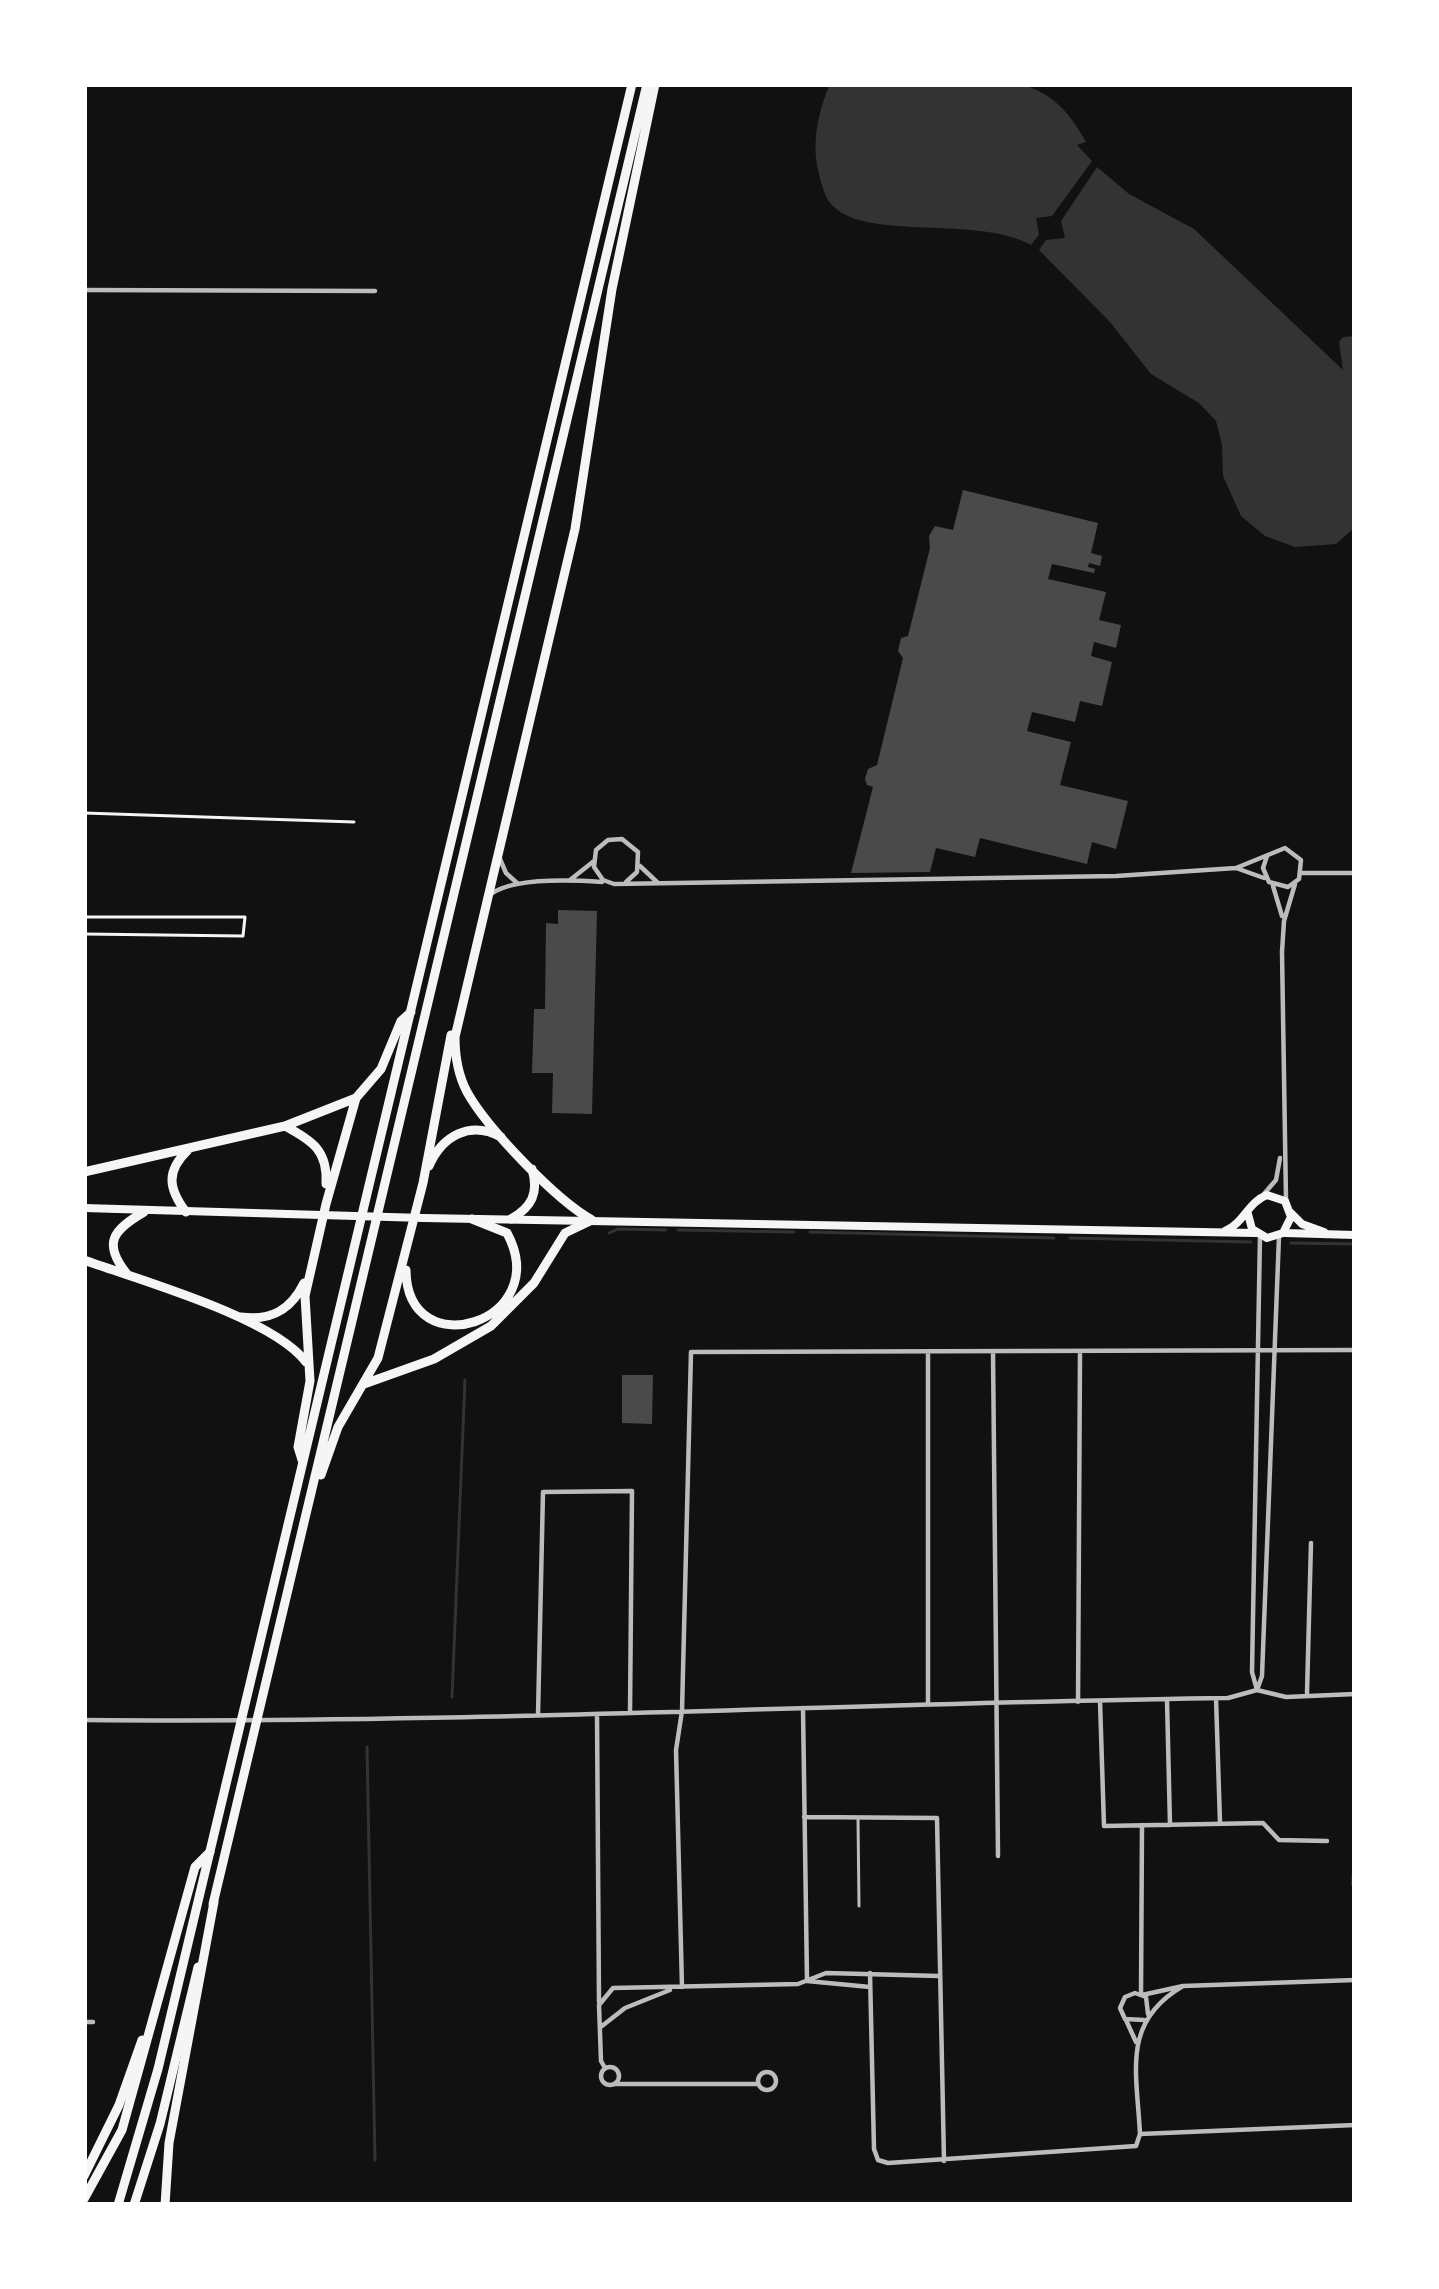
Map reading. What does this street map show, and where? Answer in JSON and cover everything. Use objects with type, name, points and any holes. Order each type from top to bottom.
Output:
[{"type":"highway","points":[[118,2205],[142,2137],[632,84]]},
{"type":"highway","points":[[302,1532],[338,1427],[378,1358],[406,1258],[444,1063],[575,529],[612,289],[651,84]]},
{"type":"highway","points":[[134,2205],[156,2138],[214,1902],[651,84]]},
{"type":"highway","points":[[468,970],[455,1054],[468,1095],[532,1169],[572,1208],[592,1220]]},
{"type":"highway","points":[[230,1315],[261,1318],[284,1310],[299,1293],[356,1098],[381,1069],[401,1022],[411,1012]]},
{"type":"highway","points":[[84,1172],[286,1126],[356,1098]]},
{"type":"highway","points":[[286,1126],[320,1148],[327,1166],[326,1204]]},
{"type":"highway","points":[[423,1183],[436,1151],[451,1137],[475,1130],[505,1139]]},
{"type":"highway","points":[[186,1212],[171,1186],[171,1175],[175,1162],[189,1149]]},
{"type":"highway","points":[[511,1219],[533,1199],[532,1169]]},
{"type":"highway","points":[[128,1274],[114,1257],[112,1242],[120,1227],[144,1212]]},
{"type":"highway","points":[[406,1258],[406,1287],[423,1314],[452,1326],[494,1313],[512,1290],[517,1258],[507,1233],[472,1219]]},
{"type":"highway","points":[[364,1384],[434,1359],[477,1336],[534,1283],[565,1233],[592,1220]]},
{"type":"highway","points":[[84,1260],[230,1315],[293,1349],[310,1373]]},
{"type":"highway","points":[[303,1462],[298,1447],[310,1373],[304,1324],[310,1266]]},
{"type":"highway","points":[[84,2199],[122,2130],[195,1867],[210,1852]]},
{"type":"highway","points":[[165,2205],[170,2144],[214,1902]]},
{"type":"highway","points":[[84,2176],[119,2105],[154,2013]]},
{"type":"main road","points":[[1223,1232],[1248,1214],[1262,1196],[1278,1197],[1309,1228],[1331,1234]]},
{"type":"main road","points":[[84,1208],[1355,1234]]},
{"type":"main road","points":[[1281,1234],[1289,1209]]},
{"type":"main road","points":[[1248,1214],[1258,1234]]},
{"type":"street","points":[[84,290],[375,291]]},
{"type":"street","points":[[567,882],[593,861],[602,844],[617,838],[635,847],[640,865],[658,883]]},
{"type":"street","points":[[498,843],[501,863],[517,883]]},
{"type":"street","points":[[484,903],[502,886],[517,883],[1078,877],[1236,868],[1276,849],[1293,851],[1301,860],[1302,873],[1294,884],[1284,921],[1284,1141],[1289,1209]]},
{"type":"street","points":[[1266,879],[1262,868],[1267,856]]},
{"type":"street","points":[[593,861],[598,875],[607,882]]},
{"type":"street","points":[[626,882],[640,865]]},
{"type":"street","points":[[1236,868],[1273,885],[1284,921]]},
{"type":"street","points":[[1302,873],[1355,873]]},
{"type":"street","points":[[1273,885],[1294,884]]},
{"type":"street","points":[[1262,1196],[1276,1180],[1284,1141]]},
{"type":"street","points":[[1257,1690],[1252,1672],[1260,1352],[1258,1234]]},
{"type":"street","points":[[1257,1690],[1262,1676],[1281,1234]]},
{"type":"street","points":[[682,1987],[676,1750],[682,1712],[688,1356],[695,1350],[1355,1350]]},
{"type":"street","points":[[1078,1702],[1080,1351]]},
{"type":"street","points":[[928,1352],[928,1705]]},
{"type":"street","points":[[993,1352],[998,1856]]},
{"type":"street","points":[[538,1715],[543,1492],[632,1491],[630,1712]]},
{"type":"street","points":[[1307,1696],[1311,1543]]},
{"type":"street","points":[[84,1720],[1216,1699],[1257,1690],[1286,1697],[1355,1694]]},
{"type":"street","points":[[1216,1699],[1220,1823]]},
{"type":"street","points":[[1167,1700],[1170,1825]]},
{"type":"street","points":[[1100,1701],[1104,1826],[1263,1823],[1279,1840],[1328,1841]]},
{"type":"street","points":[[803,1708],[807,1981]]},
{"type":"street","points":[[597,1714],[601,2062],[618,2071],[615,2084]]},
{"type":"street","points":[[805,1816],[937,1818],[944,2161]]},
{"type":"street","points":[[1136,2042],[1149,2002],[1141,1995],[1142,1825]]},
{"type":"street","points":[[1354,1885],[1355,1829]]},
{"type":"street","points":[[807,1981],[826,1973],[939,1976]]},
{"type":"street","points":[[869,1973],[875,2156],[889,2163],[1136,2146],[1140,2134],[1136,2042],[1121,2002],[1130,1994],[1183,1986],[1355,1980]]},
{"type":"street","points":[[599,2005],[613,1988],[807,1981],[870,1987]]},
{"type":"street","points":[[1125,2019],[1146,2017],[1163,1998],[1183,1986]]},
{"type":"street","points":[[600,2028],[625,2008],[682,1987]]},
{"type":"street","points":[[84,2022],[93,2022]]},
{"type":"street","points":[[605,2068],[602,2081],[615,2084],[758,2084]]},
{"type":"street","points":[[1140,2134],[1355,2126]]},
{"type":"lane","points":[[859,1817],[859,1906]]},
{"type":"path","points":[[84,813],[354,822]]},
{"type":"path","points":[[84,916],[245,917],[243,936],[84,934]]},
{"type":"shaded area","points":[[830,84],[1021,84],[1043,93],[1067,114],[1086,142],[1077,145],[1092,161],[1052,216],[1036,218],[1039,235],[1031,245],[982,231],[898,226],[851,217],[828,200],[817,163],[817,128]]},
{"type":"shaded area","points":[[1097,167],[1129,194],[1194,229],[1343,370],[1339,342],[1355,336],[1355,527],[1336,544],[1295,547],[1265,536],[1241,516],[1223,476],[1216,421],[1199,403],[1151,374],[1110,322],[1039,250],[1046,240],[1065,238],[1061,221]]},
{"type":"building","points":[[963,490],[1098,523],[1091,553],[1102,556],[1100,566],[1089,563],[1094,573],[1052,564],[1048,579],[1106,592],[1099,620],[1121,625],[1116,648],[1094,642],[1091,656],[1112,662],[1102,706],[1080,701],[1075,722],[1032,712],[1027,731],[1071,742],[1060,785],[1128,801],[1116,849],[1092,842],[1087,864],[980,838],[975,857],[936,848],[930,872],[851,873],[873,787],[865,779],[868,769],[877,765],[903,658],[898,651],[901,638],[908,636],[929,536],[935,526],[953,530]]},
{"type":"building","points":[[558,910],[597,911],[592,1114],[552,1113],[553,1073],[532,1073],[534,1009],[545,1009],[546,923],[558,924]]},
{"type":"building","points":[[622,1375],[653,1375],[652,1424],[622,1423]]},
{"type":"waterway","points":[[609,1233],[666,1230]]},
{"type":"waterway","points":[[678,1230],[794,1232]]},
{"type":"waterway","points":[[810,1232],[1054,1238]]},
{"type":"waterway","points":[[1070,1238],[1251,1242]]},
{"type":"waterway","points":[[1291,1243],[1355,1244]]},
{"type":"waterway","points":[[452,1697],[465,1380]]},
{"type":"waterway","points":[[367,1747],[375,2160]]}]
